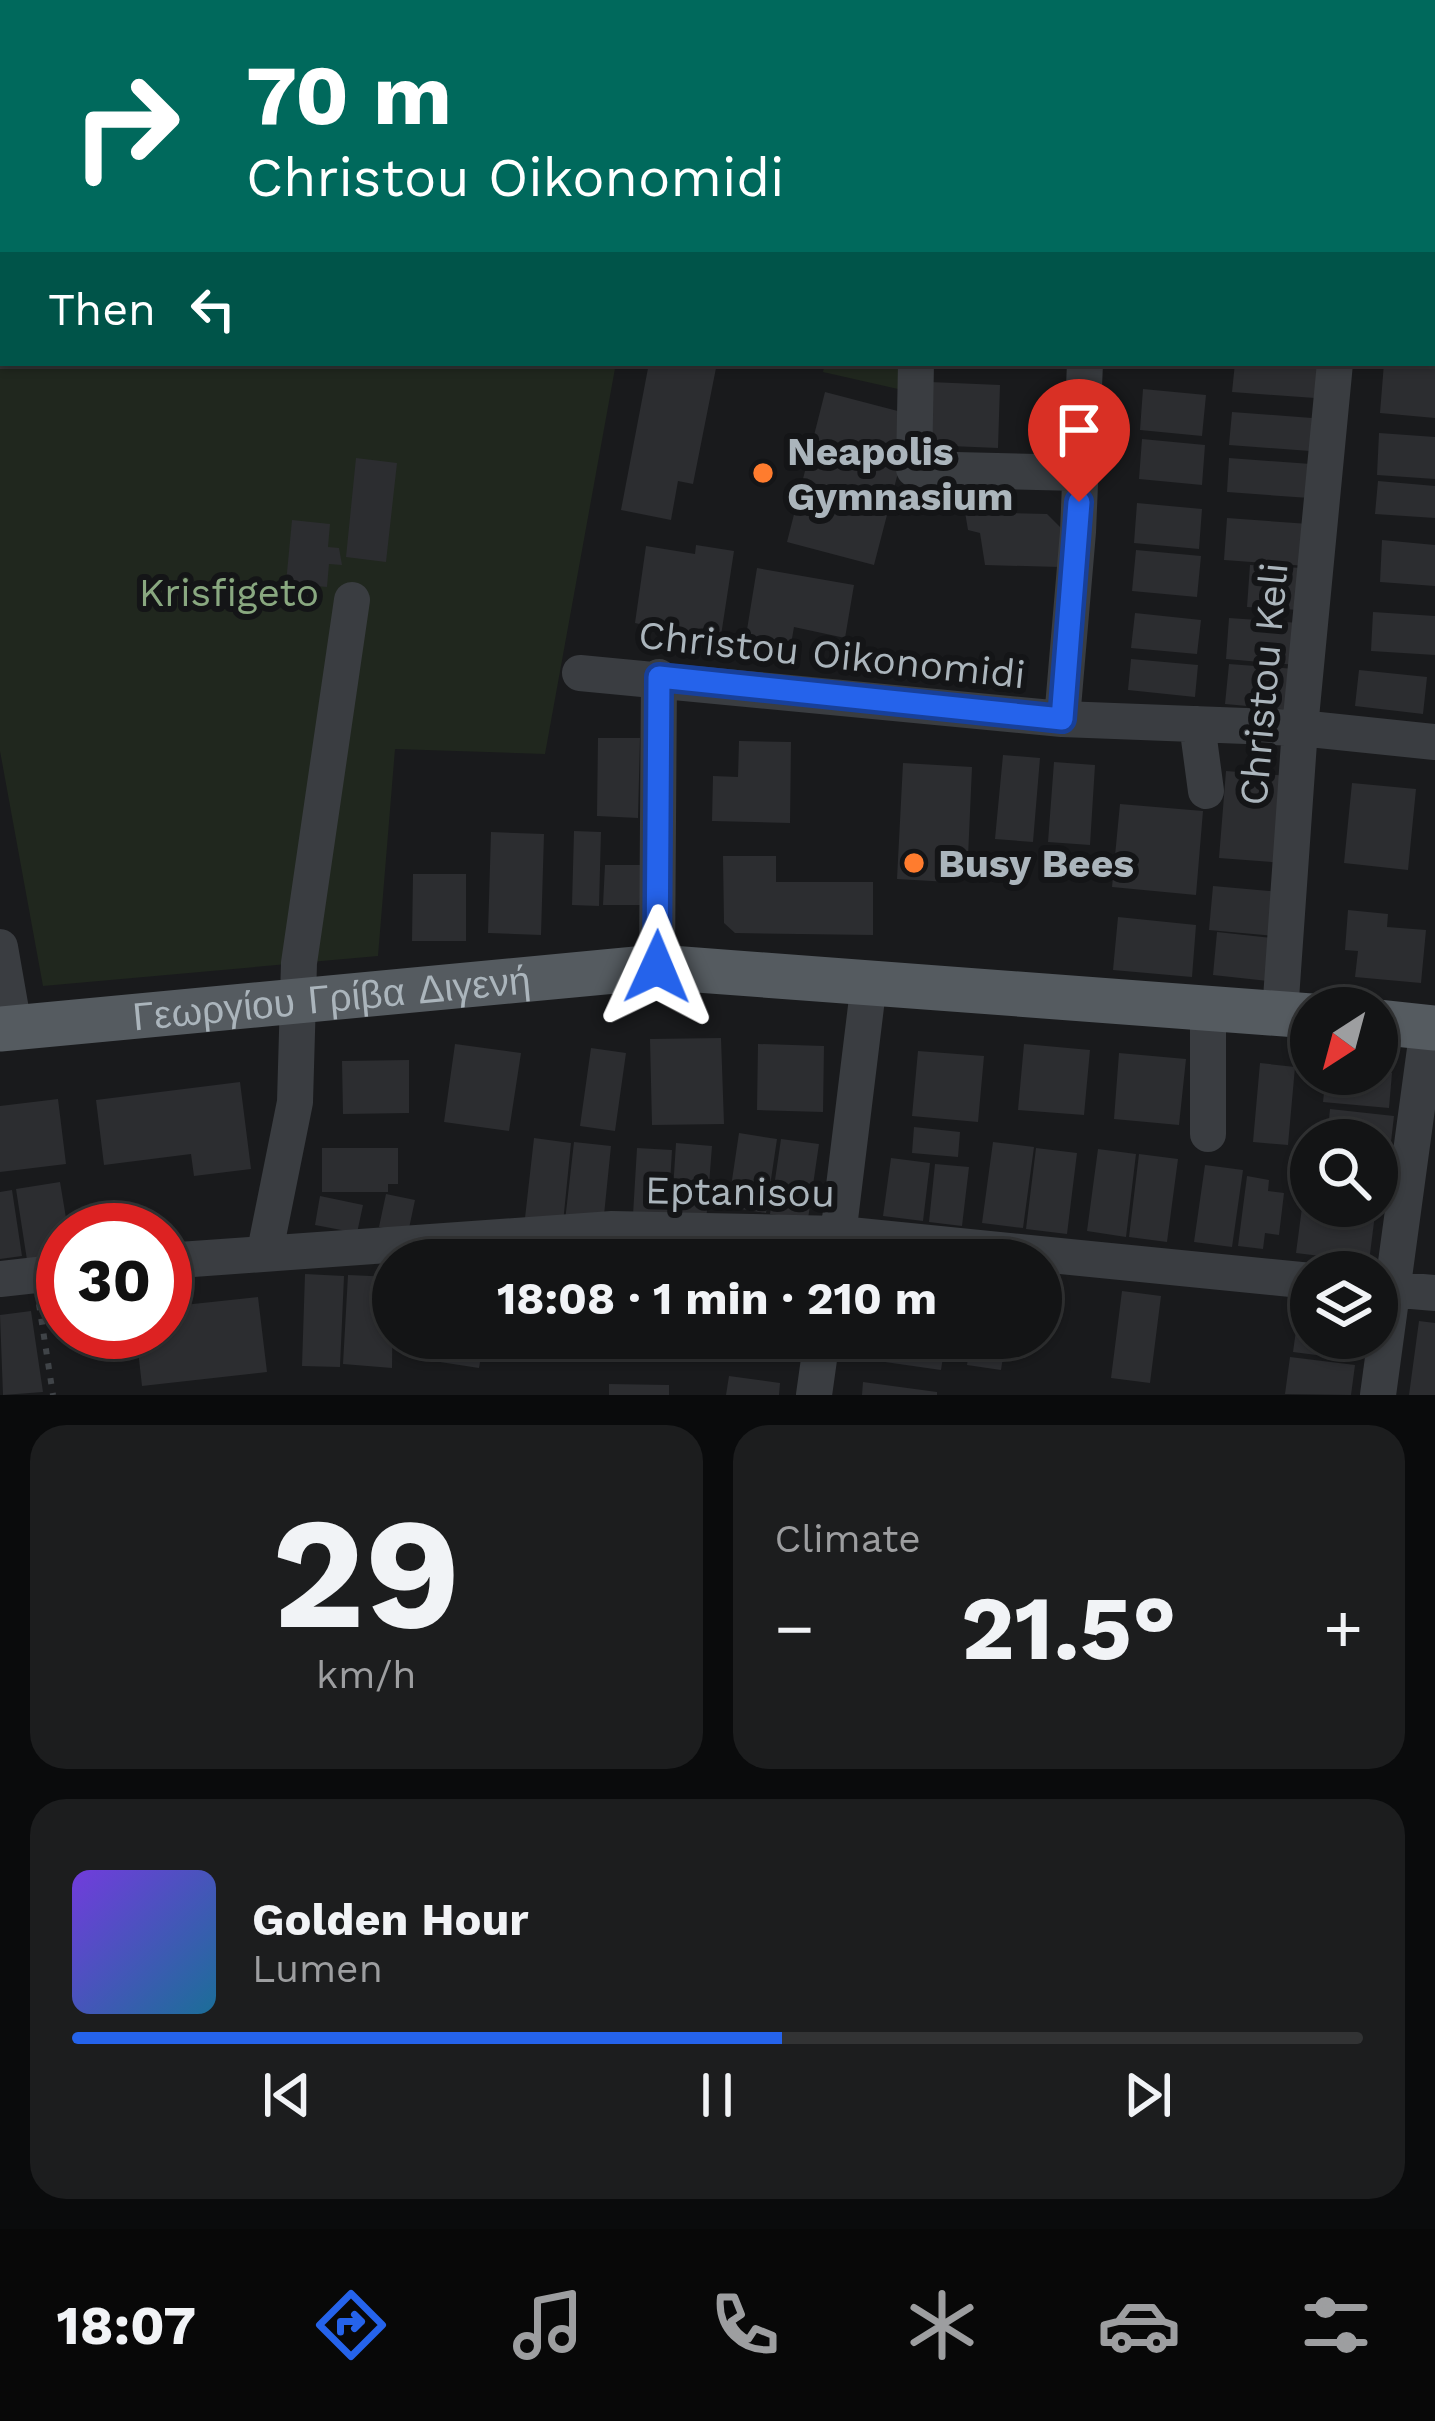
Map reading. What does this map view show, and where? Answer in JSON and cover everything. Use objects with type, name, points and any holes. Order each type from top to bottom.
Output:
[{"type":"main road","name":"Γεωργίου Γρίβα Διγενή","points":[[7,1028],[657,967],[1290,1014]]},
{"type":"main road","points":[[1398,1024],[1431,1027]]},
{"type":"street","points":[[916,366],[914,469],[1079,473]]},
{"type":"street","points":[[1062,719],[1085,366]]},
{"type":"street","name":"Christou Keli","points":[[1296,987],[1300,728],[1335,366]]},
{"type":"street","points":[[265,1251],[292,1122],[299,963],[352,600]]},
{"type":"street","name":"Christou Oikonomidi","points":[[580,673],[1062,719],[1300,728],[1435,742]]},
{"type":"street","points":[[657,967],[659,677]]},
{"type":"street","points":[[1197,724],[1206,790]]},
{"type":"street","points":[[0,946],[7,1028]]},
{"type":"street","points":[[839,1239],[869,982]]},
{"type":"street","points":[[1208,1007],[1208,1134]]},
{"type":"street","points":[[1392,1251],[1431,1027]]},
{"type":"street","name":"Eptanisou","points":[[454,1239],[612,1229],[738,1239]]},
{"type":"street","name":"Eptanisou","points":[[192,1258],[372,1244]]},
{"type":"street","name":"Eptanisou","points":[[1062,1263],[1290,1279]]},
{"type":"street","points":[[1398,1289],[1435,1293]]},
{"type":"street","points":[[814,1395],[819,1359]]},
{"type":"street","points":[[1378,1395],[1380,1359]]},
{"type":"path","points":[[33,1275],[53,1395]]},
{"type":"green space","name":"Krisfigeto","points":[[0,366],[615,366],[545,754],[395,749],[378,956],[43,986],[0,751]]},
{"type":"green space","points":[[824,366],[903,366],[898,389],[823,372]]},
{"type":"building","points":[[648,366],[716,366],[693,484],[678,481],[671,520],[621,510]]},
{"type":"building","points":[[1235,366],[1318,366],[1315,398],[1232,392]]},
{"type":"building","points":[[1384,366],[1435,366],[1435,418],[1380,413]]},
{"type":"building","points":[[930,382],[1000,385],[998,448],[927,445]]},
{"type":"building","points":[[1143,389],[1206,395],[1202,436],[1140,430]]},
{"type":"building","points":[[825,392],[913,415],[874,565],[787,542]]},
{"type":"building","points":[[1232,412],[1312,418],[1310,451],[1229,445]]},
{"type":"building","points":[[1379,433],[1435,437],[1435,479],[1377,475]]},
{"type":"building","points":[[1142,439],[1205,445],[1202,485],[1139,479]]},
{"type":"building","points":[[356,458],[397,463],[386,562],[346,557]]},
{"type":"building","points":[[1229,458],[1311,464],[1309,498],[1227,492]]},
{"type":"building","points":[[1378,481],[1435,486],[1435,518],[1375,514]]},
{"type":"building","points":[[1137,503],[1202,509],[1199,549],[1134,543]]},
{"type":"building","points":[[965,512],[1047,514],[1064,531],[1060,567],[985,565],[980,533],[968,530]]},
{"type":"building","points":[[1227,518],[1309,524],[1306,566],[1224,560]]},
{"type":"building","points":[[292,520],[330,524],[328,547],[339,548],[342,565],[329,564],[327,587],[286,583]]},
{"type":"building","points":[[1382,540],[1435,545],[1435,586],[1380,582]]},
{"type":"building","points":[[696,545],[734,551],[720,642],[635,623],[646,546],[695,554]]},
{"type":"building","points":[[1136,550],[1201,556],[1197,597],[1132,591]]},
{"type":"building","points":[[1250,565],[1302,568],[1299,610],[1247,607]]},
{"type":"building","points":[[757,568],[854,585],[845,638],[794,627],[790,650],[745,642]]},
{"type":"building","points":[[1373,612],[1435,616],[1435,655],[1371,651]]},
{"type":"building","points":[[1135,613],[1201,620],[1197,654],[1131,648]]},
{"type":"building","points":[[1229,618],[1300,623],[1297,665],[1226,659]]},
{"type":"building","points":[[1131,659],[1198,665],[1195,697],[1128,690]]},
{"type":"building","points":[[1229,664],[1295,669],[1293,710],[1225,704]]},
{"type":"building","points":[[1359,670],[1427,677],[1423,714],[1355,706]]},
{"type":"building","points":[[598,738],[640,738],[638,818],[597,816]]},
{"type":"building","points":[[739,741],[791,742],[790,823],[712,821],[713,776],[738,777]]},
{"type":"building","points":[[1003,755],[1040,758],[1033,842],[995,839]]},
{"type":"building","points":[[1054,762],[1095,765],[1090,845],[1048,842]]},
{"type":"building","points":[[903,763],[972,767],[968,857],[950,857],[949,882],[897,879]]},
{"type":"building","points":[[1226,771],[1290,776],[1284,863],[1219,858]]},
{"type":"building","points":[[1352,783],[1416,789],[1408,870],[1344,863]]},
{"type":"building","points":[[1120,804],[1203,811],[1196,895],[1112,887]]},
{"type":"building","points":[[574,831],[601,832],[599,906],[572,905]]},
{"type":"building","points":[[491,832],[544,834],[541,935],[488,933]]},
{"type":"building","points":[[723,856],[776,856],[776,882],[873,882],[873,935],[735,933],[724,923]]},
{"type":"building","points":[[605,865],[641,865],[642,905],[603,905]]},
{"type":"building","points":[[413,874],[466,874],[466,941],[412,941]]},
{"type":"building","points":[[1213,886],[1279,892],[1275,936],[1209,930]]},
{"type":"building","points":[[1348,910],[1388,914],[1387,927],[1426,930],[1421,983],[1355,977],[1358,951],[1345,950]]},
{"type":"building","points":[[1118,917],[1196,925],[1192,977],[1113,970]]},
{"type":"building","points":[[1217,932],[1272,938],[1268,981],[1213,975]]},
{"type":"building","points":[[721,1038],[724,1124],[652,1125],[650,1039]]},
{"type":"building","points":[[455,1044],[521,1053],[509,1131],[444,1122]]},
{"type":"building","points":[[758,1044],[824,1046],[823,1112],[757,1110]]},
{"type":"building","points":[[1024,1044],[1090,1050],[1084,1115],[1018,1110]]},
{"type":"building","points":[[591,1048],[626,1053],[615,1131],[580,1126]]},
{"type":"building","points":[[918,1051],[984,1056],[978,1122],[912,1116]]},
{"type":"building","points":[[1119,1053],[1186,1059],[1179,1125],[1114,1119]]},
{"type":"building","points":[[409,1060],[409,1113],[343,1114],[342,1061]]},
{"type":"building","points":[[1260,1063],[1290,1066],[1288,1145],[1253,1142]]},
{"type":"building","points":[[240,1082],[251,1169],[194,1176],[191,1154],[104,1165],[96,1100]]},
{"type":"building","points":[[1324,1095],[1390,1095],[1389,1108],[1323,1102]]},
{"type":"building","points":[[58,1099],[66,1164],[0,1172],[0,1106]]},
{"type":"building","points":[[1330,1109],[1394,1116],[1394,1119],[1329,1119]]},
{"type":"building","points":[[914,1127],[960,1132],[958,1157],[912,1153]]},
{"type":"building","points":[[739,1133],[777,1139],[766,1213],[728,1207]]},
{"type":"building","points":[[534,1138],[571,1143],[563,1223],[525,1218]]},
{"type":"building","points":[[781,1139],[819,1144],[808,1219],[770,1214]]},
{"type":"building","points":[[574,1142],[611,1146],[603,1225],[565,1221]]},
{"type":"building","points":[[993,1142],[1034,1147],[1023,1228],[982,1223]]},
{"type":"building","points":[[676,1143],[712,1146],[706,1223],[671,1221]]},
{"type":"building","points":[[322,1148],[398,1148],[398,1184],[388,1184],[388,1192],[322,1192]]},
{"type":"building","points":[[637,1148],[672,1150],[668,1218],[633,1215]]},
{"type":"building","points":[[1036,1148],[1077,1153],[1067,1234],[1026,1229]]},
{"type":"building","points":[[1098,1149],[1136,1154],[1126,1237],[1087,1231]]},
{"type":"building","points":[[1139,1154],[1178,1159],[1167,1242],[1129,1237]]},
{"type":"building","points":[[891,1158],[930,1163],[923,1221],[883,1216]]},
{"type":"building","points":[[935,1164],[969,1167],[962,1226],[929,1222]]},
{"type":"building","points":[[1205,1165],[1243,1170],[1232,1247],[1194,1242]]},
{"type":"building","points":[[1247,1176],[1269,1180],[1268,1191],[1284,1193],[1279,1235],[1265,1233],[1263,1249],[1238,1246]]},
{"type":"building","points":[[60,1182],[64,1203],[36,1203],[36,1258],[27,1260],[16,1189]]},
{"type":"building","points":[[12,1190],[22,1256],[0,1259],[0,1192]]},
{"type":"building","points":[[386,1194],[415,1200],[408,1233],[379,1227]]},
{"type":"building","points":[[320,1196],[363,1205],[357,1233],[315,1225]]},
{"type":"building","points":[[1299,1227],[1373,1227],[1370,1251],[1296,1251]]},
{"type":"building","points":[[305,1274],[344,1276],[340,1367],[302,1366]]},
{"type":"building","points":[[348,1275],[372,1276],[372,1359],[392,1359],[392,1368],[343,1364]]},
{"type":"building","points":[[1122,1291],[1161,1296],[1150,1383],[1111,1378]]},
{"type":"building","points":[[258,1297],[267,1372],[142,1386],[139,1359],[192,1359],[192,1304]]},
{"type":"building","points":[[31,1311],[43,1392],[3,1395],[0,1315]]},
{"type":"building","points":[[1419,1321],[1435,1323],[1435,1395],[1409,1395]]},
{"type":"building","points":[[1290,1357],[1355,1365],[1351,1395],[1285,1394]]},
{"type":"building","points":[[440,1359],[480,1359],[479,1368]]},
{"type":"building","points":[[864,1359],[943,1359],[941,1370]]},
{"type":"building","points":[[968,1359],[1003,1359],[1001,1370],[967,1365]]},
{"type":"building","points":[[729,1376],[780,1383],[779,1395],[726,1395]]},
{"type":"building","points":[[863,1382],[937,1392],[937,1395],[862,1395]]},
{"type":"building","points":[[609,1384],[669,1385],[669,1395],[609,1395]]},
{"type":"place","name":"Neapolis Gymnasium","points":[[763,473]]},
{"type":"place","name":"Busy Bees","points":[[914,863]]},
{"type":"route","points":[[657,967],[659,677],[1062,719],[1079,502]]}]
